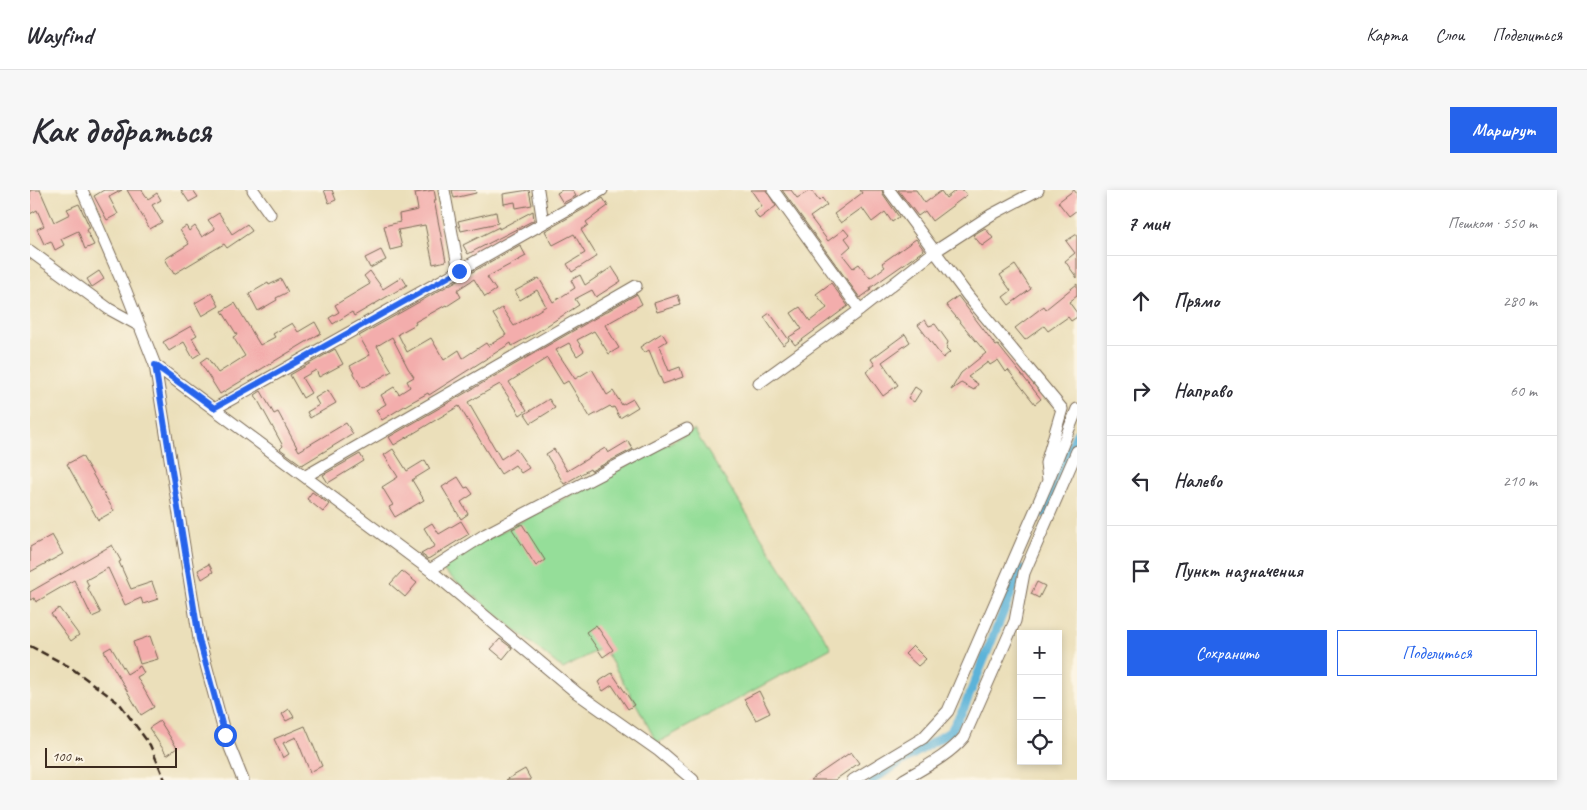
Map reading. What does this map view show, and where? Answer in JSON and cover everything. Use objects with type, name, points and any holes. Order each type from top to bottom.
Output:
[{"type":"street","points":[[82,190],[155,365],[199,639],[225,735],[244,780]]},
{"type":"street","points":[[253,190],[270,214]]},
{"type":"street","points":[[444,190],[459,271]]},
{"type":"street","points":[[538,190],[543,223]]},
{"type":"street","points":[[214,408],[602,190]]},
{"type":"street","points":[[772,190],[860,310]]},
{"type":"street","points":[[889,190],[968,296],[1062,409],[1046,463],[1048,481]]},
{"type":"street","points":[[759,383],[860,310],[934,252],[991,215],[1038,190]]},
{"type":"street","points":[[30,251],[109,309],[140,326]]},
{"type":"street","points":[[306,476],[636,286]]},
{"type":"street","points":[[155,365],[430,570],[577,693],[659,751],[692,780]]},
{"type":"street","points":[[853,780],[923,738],[948,711],[1048,481],[1077,409]]},
{"type":"street","points":[[430,570],[486,534],[688,429]]},
{"type":"street","points":[[903,780],[956,747],[964,736],[1015,621],[1024,574],[1077,451]]},
{"type":"green space","points":[[694,430],[831,648],[657,743],[603,647],[563,669],[440,568],[484,541]]},
{"type":"building","points":[[30,190],[40,190],[54,222],[70,214],[67,209],[79,204],[90,228],[86,230],[94,245],[85,249],[78,231],[61,239],[64,245],[55,250],[51,241],[44,244],[37,229],[44,226],[37,210],[30,214]]},
{"type":"building","points":[[104,190],[122,190],[109,197],[118,214],[107,220],[94,196]]},
{"type":"building","points":[[127,190],[142,190],[148,199],[157,193],[161,200],[152,205],[162,222],[150,229]]},
{"type":"building","points":[[181,190],[193,190],[198,197],[189,202]]},
{"type":"building","points":[[324,190],[332,190],[336,200],[329,203]]},
{"type":"building","points":[[434,190],[436,200],[434,200],[446,261],[433,264],[425,225],[398,230],[402,247],[390,250],[384,226],[400,222],[399,214],[418,210],[415,193]]},
{"type":"building","points":[[452,190],[475,190],[476,193],[454,198]]},
{"type":"building","points":[[529,190],[532,205],[516,208],[515,202],[504,204],[503,194]]},
{"type":"building","points":[[562,190],[572,190],[576,196],[563,203],[557,193]]},
{"type":"building","points":[[751,190],[766,190],[776,206],[759,219],[754,211],[762,206]]},
{"type":"building","points":[[782,190],[791,190],[797,198],[811,190],[819,201],[822,198],[827,205],[810,217],[828,241],[844,229],[849,235],[845,238],[851,246],[842,254],[853,268],[859,264],[870,278],[885,267],[882,263],[916,239],[924,250],[870,288],[871,290],[860,298]]},
{"type":"building","points":[[860,190],[882,190],[899,217],[892,222],[885,212],[872,222],[862,208],[841,223],[834,214],[862,193]]},
{"type":"building","points":[[898,190],[916,190],[925,203],[941,191],[946,198],[956,190],[963,190],[967,195],[932,221],[925,211],[918,216]]},
{"type":"building","points":[[1074,190],[1077,194],[1077,210],[1069,216],[1058,202]]},
{"type":"building","points":[[603,198],[608,206],[586,222],[588,225],[581,230],[597,256],[572,272],[567,264],[585,253],[574,234],[553,245],[545,231]]},
{"type":"building","points":[[533,211],[534,220],[468,254],[463,245]]},
{"type":"building","points":[[496,212],[498,223],[461,231],[458,221]]},
{"type":"building","points":[[219,213],[232,234],[247,224],[252,231],[227,248],[224,244],[174,274],[165,259],[189,244],[180,230],[186,226],[189,231],[195,226],[202,237],[215,229],[208,220]]},
{"type":"building","points":[[985,228],[993,238],[982,246],[973,235]]},
{"type":"building","points":[[1077,234],[1077,278],[1065,261],[1075,253],[1066,241]]},
{"type":"building","points":[[520,245],[526,256],[487,277],[496,290],[485,297],[474,279],[457,290],[461,297],[415,322],[416,324],[398,334],[407,352],[431,338],[444,360],[459,350],[463,358],[486,343],[488,346],[506,335],[493,314],[502,308],[514,326],[546,306],[537,290],[520,300],[515,291],[539,278],[553,302],[575,288],[571,280],[580,275],[585,285],[612,267],[621,281],[596,297],[592,290],[575,299],[579,305],[534,334],[512,346],[511,343],[429,395],[428,393],[382,420],[376,410],[386,404],[381,395],[394,387],[399,394],[410,387],[407,381],[414,377],[392,337],[377,346],[392,371],[362,388],[350,366],[370,355],[359,336]]},
{"type":"building","points":[[381,250],[386,260],[370,268],[365,258]]},
{"type":"building","points":[[1015,265],[1031,289],[1009,305],[1003,297],[1011,291],[1000,275]]},
{"type":"building","points":[[99,271],[104,279],[92,287],[87,279]]},
{"type":"building","points":[[370,271],[383,289],[402,277],[407,285],[354,316],[352,312],[333,324],[329,318],[339,312],[335,305],[370,284],[364,276]]},
{"type":"building","points":[[281,279],[288,292],[258,311],[249,294],[268,283],[269,285]]},
{"type":"building","points":[[831,283],[848,306],[795,345],[789,337],[802,329],[791,313],[800,307],[810,321],[827,308],[816,294]]},
{"type":"building","points":[[1077,284],[1077,296],[1069,302],[1077,313],[1077,317],[1071,321],[1068,317],[1048,331],[1044,326],[1025,340],[1015,328],[1044,306],[1046,309]]},
{"type":"building","points":[[212,293],[219,306],[202,316],[195,303]]},
{"type":"building","points":[[637,294],[642,304],[605,325],[619,348],[609,354],[594,331],[577,340],[584,351],[577,356],[569,343],[556,350],[575,379],[592,369],[607,395],[613,391],[622,405],[633,399],[638,407],[620,418],[614,407],[610,406],[590,417],[568,381],[563,384],[547,358],[509,382],[527,410],[520,415],[500,384],[468,402],[501,459],[516,449],[529,468],[521,473],[515,465],[501,474],[459,406],[394,445],[389,437]]},
{"type":"building","points":[[678,295],[681,305],[657,312],[654,303]]},
{"type":"building","points":[[958,296],[996,346],[998,345],[1041,399],[1035,404],[1008,370],[1006,372],[998,360],[990,365],[988,362],[968,377],[978,384],[974,390],[961,383],[951,390],[961,373],[986,353],[946,305]]},
{"type":"building","points":[[235,303],[260,345],[275,337],[273,334],[292,323],[298,332],[315,322],[321,333],[220,394],[200,362],[207,357],[218,373],[245,356],[233,337],[237,335],[222,311]]},
{"type":"building","points":[[770,313],[789,340],[783,345],[764,317]]},
{"type":"building","points":[[925,320],[929,326],[935,324],[948,342],[946,348],[950,352],[943,358],[918,325]]},
{"type":"building","points":[[191,326],[197,335],[192,338],[201,353],[193,358],[184,342],[169,351],[163,342]]},
{"type":"building","points":[[662,333],[667,341],[659,346],[669,371],[680,367],[683,377],[663,384],[649,350],[644,353],[640,347]]},
{"type":"building","points":[[905,334],[910,342],[882,362],[898,385],[883,396],[866,372],[875,365],[871,359]]},
{"type":"building","points":[[335,349],[343,364],[319,377],[316,370],[302,378],[311,393],[303,398],[290,375]]},
{"type":"building","points":[[915,387],[921,391],[914,402],[908,398]]},
{"type":"building","points":[[328,390],[336,403],[310,418],[307,412],[319,405],[315,398]]},
{"type":"building","points":[[261,391],[274,414],[278,412],[299,451],[346,423],[353,434],[302,465],[280,449],[283,446],[255,395]]},
{"type":"building","points":[[549,399],[555,408],[531,423],[525,414]]},
{"type":"building","points":[[628,441],[633,449],[591,471],[590,469],[564,484],[546,454],[554,449],[567,471],[605,448],[608,453]]},
{"type":"building","points":[[393,449],[407,471],[425,460],[430,469],[412,480],[424,500],[395,517],[389,507],[393,505],[382,487],[398,477],[384,455]]},
{"type":"building","points":[[360,454],[364,461],[328,483],[323,475]]},
{"type":"building","points":[[82,456],[114,511],[98,520],[67,464]]},
{"type":"building","points":[[458,477],[465,488],[468,487],[473,494],[461,502],[468,514],[461,519],[442,487]]},
{"type":"building","points":[[312,492],[329,504],[323,512],[307,499]]},
{"type":"building","points":[[461,521],[469,534],[428,559],[421,554],[435,546],[424,528],[432,523],[439,534]]},
{"type":"building","points":[[522,524],[545,560],[536,566],[512,529]]},
{"type":"building","points":[[52,535],[63,554],[30,572],[30,547]]},
{"type":"building","points":[[112,545],[121,561],[119,562],[131,589],[152,582],[158,599],[143,604],[141,598],[125,605],[108,568],[86,580],[89,586],[87,587],[101,613],[92,617],[74,580],[36,602],[34,598],[30,600],[30,592]]},
{"type":"building","points":[[209,564],[213,572],[202,579],[198,570]]},
{"type":"building","points":[[402,571],[417,583],[405,597],[390,584]]},
{"type":"building","points":[[1037,582],[1045,586],[1039,598],[1031,594]]},
{"type":"building","points":[[59,608],[79,635],[71,641],[51,614]]},
{"type":"building","points":[[596,625],[613,650],[603,657],[586,632]]},
{"type":"building","points":[[150,636],[158,659],[140,664],[133,642]]},
{"type":"building","points":[[500,639],[512,648],[503,659],[491,649]]},
{"type":"building","points":[[913,646],[926,659],[918,666],[905,654]]},
{"type":"building","points":[[111,647],[127,674],[140,666],[144,673],[137,677],[154,707],[141,715],[104,651]]},
{"type":"building","points":[[612,673],[634,705],[628,709],[612,685],[603,691],[598,682]]},
{"type":"building","points":[[759,691],[770,713],[756,720],[744,699]]},
{"type":"building","points":[[289,709],[294,717],[286,721],[282,714]]},
{"type":"building","points":[[160,721],[177,748],[167,755],[149,728]]},
{"type":"building","points":[[305,726],[322,766],[310,772],[296,737],[283,743],[289,754],[283,758],[274,739]]},
{"type":"building","points":[[851,752],[859,763],[835,780],[810,780]]},
{"type":"building","points":[[525,769],[531,780],[506,780]]},
{"type":"waterway","points":[[1044,513],[1077,433]]},
{"type":"waterway","points":[[872,780],[951,731],[964,708],[1021,569]]},
{"type":"railway","points":[[30,646],[70,667],[120,704],[150,745],[165,780]]},
{"type":"route","points":[[225,735],[199,639],[155,365],[214,408],[459,271]]}]
